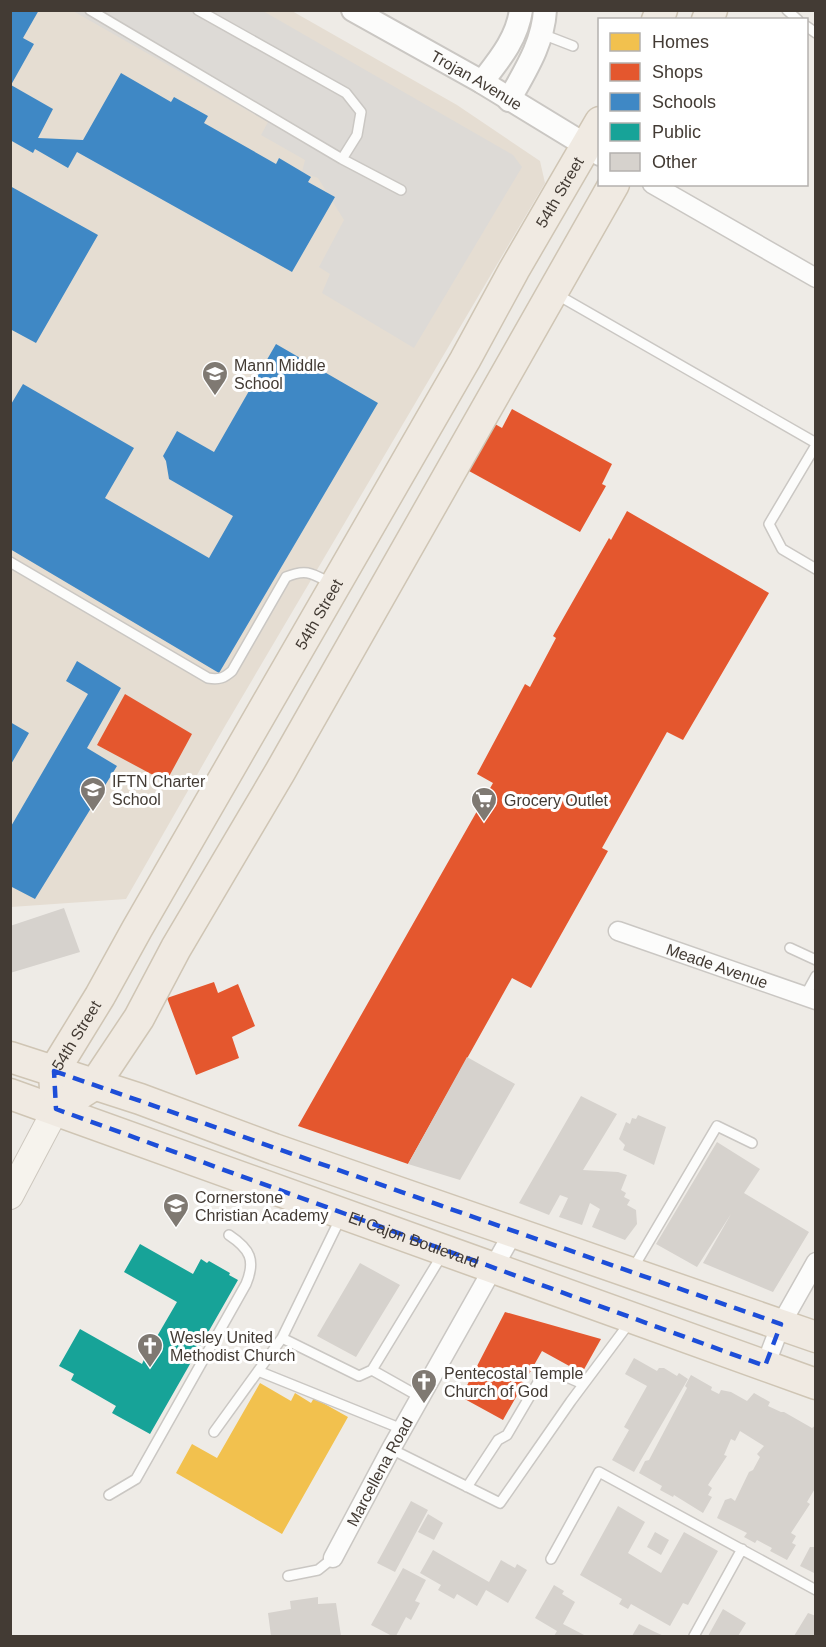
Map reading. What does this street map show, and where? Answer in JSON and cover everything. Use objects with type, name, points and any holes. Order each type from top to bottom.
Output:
[{"type":"main road","name":"54th Street","points":[[56,1109],[54,1071],[100,996],[334,585],[595,141]]},
{"type":"main road","name":"54th Street","points":[[10,1196],[56,1109],[95,1084],[139,1018],[176,948],[280,772],[613,186]]},
{"type":"main road","points":[[10,1057],[148,1102],[285,1153],[816,1337]]},
{"type":"main road","name":"El Cajon Boulevard","points":[[10,1094],[816,1384]]},
{"type":"street","name":"Trojan Avenue","points":[[354,10],[482,82],[509,100],[595,141]]},
{"type":"street","points":[[482,82],[513,39],[519,27],[521,10]]},
{"type":"street","points":[[509,100],[535,53],[542,34],[545,10]]},
{"type":"street","points":[[655,186],[816,278]]},
{"type":"street","name":"Meade Avenue","points":[[618,931],[810,998]]},
{"type":"street","name":"Marcellena Road","points":[[333,1557],[402,1429],[514,1231]]},
{"type":"street","points":[[765,1366],[780,1324],[816,1263]]},
{"type":"lane","points":[[90,10],[342,159],[401,190]]},
{"type":"lane","points":[[198,10],[346,93],[361,112],[357,135],[342,159]]},
{"type":"lane","points":[[542,34],[573,46]]},
{"type":"lane","points":[[554,293],[816,444],[769,524],[782,549],[816,569]]},
{"type":"lane","points":[[10,562],[208,678],[218,680],[226,677],[232,671],[286,577],[297,572],[308,572],[334,585]]},
{"type":"lane","points":[[790,948],[816,960]]},
{"type":"lane","points":[[810,998],[816,976]]},
{"type":"lane","points":[[631,1272],[717,1126],[752,1143]]},
{"type":"lane","points":[[214,1432],[282,1338],[343,1214]]},
{"type":"lane","points":[[109,1495],[136,1479],[246,1284],[252,1270],[250,1259],[244,1246],[230,1235]]},
{"type":"lane","points":[[282,1338],[359,1376],[372,1370],[445,1250]]},
{"type":"lane","points":[[391,1449],[500,1503],[583,1384],[633,1318]]},
{"type":"lane","points":[[372,1370],[420,1397]]},
{"type":"lane","points":[[258,1371],[402,1429]]},
{"type":"lane","points":[[467,1487],[498,1440],[507,1435],[537,1384],[548,1375],[560,1374],[583,1384]]},
{"type":"lane","points":[[551,1559],[599,1472],[816,1590]]},
{"type":"lane","points":[[694,1636],[742,1549]]},
{"type":"lane","points":[[288,1576],[318,1570],[333,1557]]},
{"type":"highlighted area","points":[[54,1071],[781,1324],[765,1366],[56,1109]]},
{"type":"shaded area","name":"Mann Middle School","points":[[11,11],[292,11],[457,105],[540,161],[545,183],[225,726],[126,899],[11,907]]},
{"type":"shaded area","points":[[73,11],[263,11],[513,155],[522,167],[414,348],[322,293],[330,274],[319,267],[344,220],[318,178],[302,172],[305,160],[261,135],[268,122]]},
{"type":"building: Homes","points":[[260,1383],[291,1401],[295,1393],[311,1403],[314,1398],[348,1417],[282,1534],[176,1473],[192,1444],[217,1458]]},
{"type":"building: Shops","points":[[512,409],[612,464],[602,484],[606,486],[580,532],[469,471],[495,424],[502,428]]},
{"type":"building: Shops","points":[[627,511],[769,593],[683,740],[667,732],[602,848],[608,851],[531,988],[512,978],[408,1164],[298,1126],[493,783],[477,774],[525,684],[530,687],[556,638],[553,636]]},
{"type":"building: Shops","points":[[125,694],[192,734],[166,782],[97,745]]},
{"type":"building: Shops","points":[[214,982],[218,993],[238,984],[255,1026],[232,1037],[239,1058],[196,1075],[167,998]]},
{"type":"building: Shops","points":[[505,1312],[601,1339],[582,1373],[542,1351],[503,1420],[461,1397]]},
{"type":"building: Schools","points":[[10,10],[39,10],[23,38],[34,44],[11,85],[53,109],[38,138],[83,140],[121,73],[171,102],[174,97],[208,116],[204,123],[276,164],[279,158],[311,177],[308,182],[335,197],[292,272],[77,152],[68,168],[35,149],[33,153],[10,140]]},
{"type":"building: Schools","points":[[10,186],[98,235],[36,343],[10,329]]},
{"type":"building: Schools","points":[[276,344],[378,403],[219,673],[10,549],[10,406],[23,384],[134,448],[105,498],[209,558],[233,516],[169,479],[163,456],[177,431],[214,452]]},
{"type":"building: Schools","name":"IFTN Charter School","points":[[77,661],[121,688],[87,748],[117,766],[35,899],[10,886],[10,828],[88,694],[66,681]]},
{"type":"building: Schools","points":[[10,722],[29,733],[10,766]]},
{"type":"building: Public","points":[[140,1244],[193,1274],[201,1259],[207,1263],[209,1261],[238,1280],[150,1434],[112,1413],[116,1406],[71,1380],[74,1374],[59,1366],[80,1329],[142,1364],[151,1344],[177,1302],[124,1272]]},
{"type":"building: Other","points":[[64,908],[80,952],[10,973],[10,926]]},
{"type":"building: Other","points":[[467,1057],[515,1084],[460,1180],[408,1164]]},
{"type":"building: Other","points":[[581,1096],[617,1114],[583,1170],[618,1172],[627,1175],[621,1190],[626,1193],[624,1197],[630,1200],[627,1205],[636,1210],[637,1224],[625,1240],[592,1227],[600,1209],[590,1203],[582,1225],[559,1217],[568,1198],[560,1195],[549,1215],[519,1203]]},
{"type":"building: Other","points":[[638,1115],[666,1127],[654,1165],[623,1150],[625,1145],[619,1139],[626,1122],[630,1124],[632,1118],[636,1119]]},
{"type":"building: Other","points":[[717,1142],[760,1169],[744,1193],[809,1232],[773,1292],[703,1263],[731,1214],[697,1267],[656,1244]]},
{"type":"building: Other","points":[[360,1263],[400,1285],[356,1357],[317,1336]]},
{"type":"building: Other","points":[[634,1358],[657,1371],[659,1368],[664,1368],[677,1376],[679,1373],[688,1379],[634,1472],[612,1460],[629,1430],[624,1427],[647,1386],[625,1374]]},
{"type":"building: Other","points":[[691,1375],[712,1387],[711,1390],[719,1394],[721,1390],[731,1392],[747,1401],[754,1393],[770,1402],[768,1406],[812,1428],[816,1425],[816,1487],[807,1502],[810,1504],[791,1533],[796,1536],[792,1543],[796,1545],[787,1560],[770,1551],[772,1548],[757,1540],[755,1543],[744,1537],[747,1533],[717,1518],[725,1500],[731,1498],[735,1501],[749,1472],[753,1470],[760,1457],[757,1454],[764,1446],[740,1431],[735,1441],[731,1439],[724,1455],[727,1456],[708,1485],[712,1488],[708,1495],[712,1497],[703,1513],[674,1495],[673,1497],[660,1490],[662,1486],[639,1473],[645,1461],[649,1460],[687,1388],[685,1386]]},
{"type":"building: Other","points":[[411,1501],[428,1510],[395,1572],[377,1563]]},
{"type":"building: Other","points":[[618,1506],[645,1522],[628,1553],[661,1573],[684,1532],[718,1551],[688,1605],[683,1603],[670,1626],[631,1604],[628,1609],[619,1604],[622,1599],[580,1575]]},
{"type":"building: Other","points":[[428,1514],[443,1523],[434,1540],[418,1532]]},
{"type":"building: Other","points":[[655,1532],[669,1540],[661,1555],[647,1547]]},
{"type":"building: Other","points":[[810,1547],[816,1547],[816,1574],[800,1566]]},
{"type":"building: Other","points":[[433,1550],[489,1582],[501,1560],[515,1568],[517,1564],[527,1570],[508,1603],[486,1590],[477,1606],[457,1594],[454,1599],[438,1590],[441,1585],[420,1573]]},
{"type":"building: Other","points":[[403,1568],[426,1580],[415,1601],[420,1603],[411,1620],[406,1617],[396,1636],[392,1636],[371,1625]]},
{"type":"building: Other","points":[[554,1585],[564,1591],[562,1594],[575,1602],[563,1624],[586,1636],[554,1636],[557,1631],[535,1618]]},
{"type":"building: Other","points":[[318,1597],[318,1604],[336,1603],[341,1636],[271,1636],[268,1613],[291,1609],[290,1601]]},
{"type":"building: Other","points":[[723,1609],[746,1623],[738,1636],[708,1636]]},
{"type":"building: Other","points":[[808,1613],[816,1616],[816,1636],[794,1636]]},
{"type":"building: Other","points":[[639,1624],[655,1632],[664,1636],[632,1636]]},
{"type":"place","name":"Mann Middle School","points":[[215,397]]},
{"type":"place","name":"IFTN Charter School","points":[[93,813]]},
{"type":"place","name":"Grocery Outlet","points":[[484,823]]},
{"type":"place","name":"Cornerstone Christian Academy","points":[[176,1229]]},
{"type":"place","name":"Wesley United Methodist Church","points":[[150,1369]]},
{"type":"place","name":"Pentecostal Temple Church of God","points":[[424,1405]]}]
